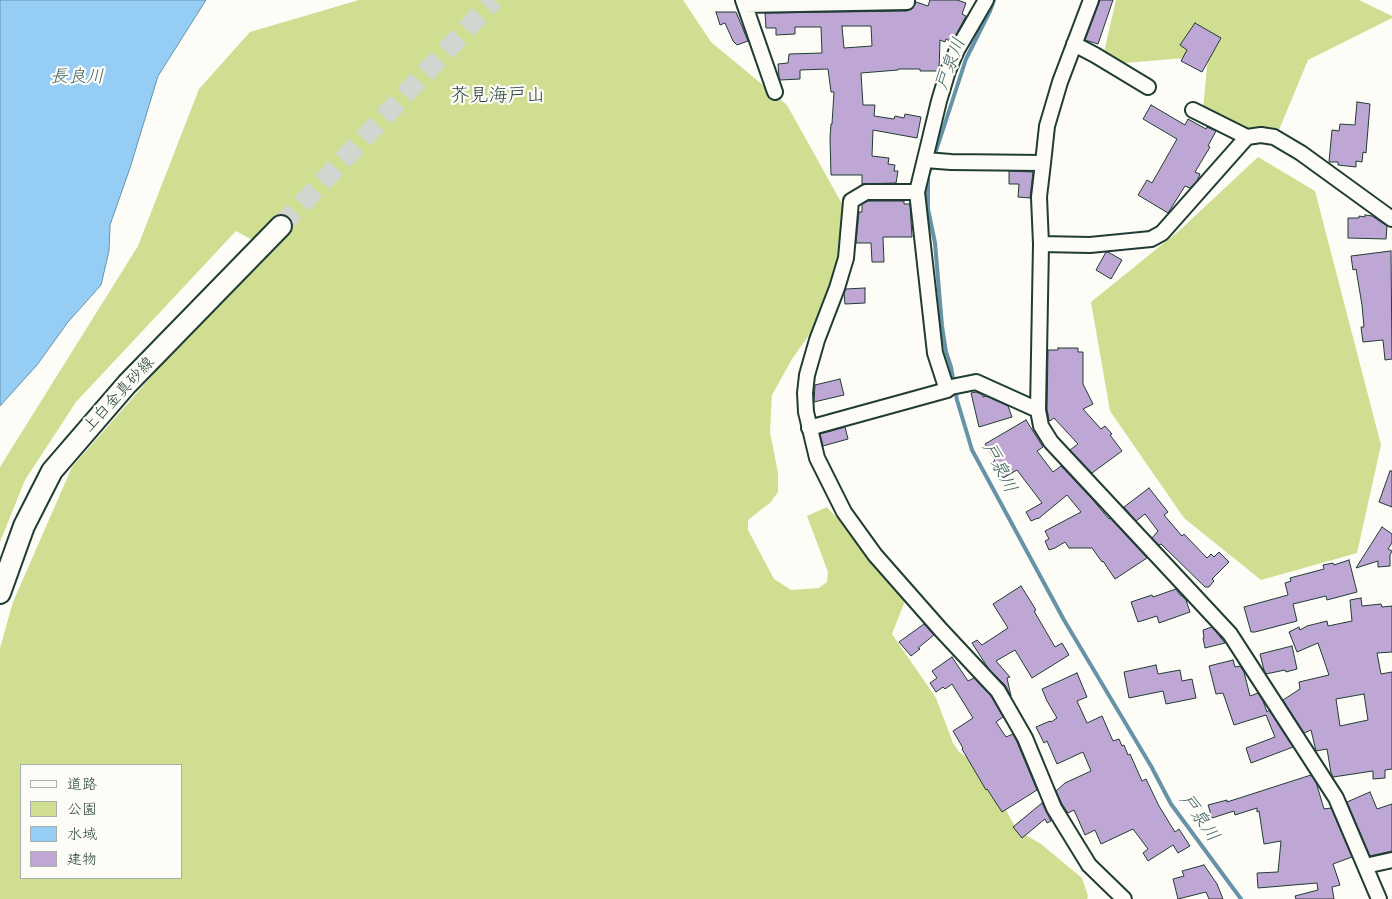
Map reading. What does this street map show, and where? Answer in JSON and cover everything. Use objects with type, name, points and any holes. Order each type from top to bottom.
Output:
[{"type":"main road","name":"上白金真砂線","points":[[0,593],[24,526],[52,471],[127,384],[281,226]]},
{"type":"street","points":[[775,92],[744,2],[907,2],[907,0]]},
{"type":"street","points":[[954,387],[935,353],[917,192],[948,71],[957,50],[986,0]]},
{"type":"street","points":[[1091,0],[1060,82],[1047,126],[1039,197],[1041,244],[1038,410],[1041,426],[1051,442],[1230,634],[1336,798],[1379,899]]},
{"type":"street","points":[[1074,44],[1096,55],[1148,87]]},
{"type":"street","points":[[1193,110],[1247,137],[1261,135],[1274,137],[1301,153],[1392,219]]},
{"type":"street","points":[[1041,244],[1090,245],[1151,239],[1162,232],[1247,137]]},
{"type":"street","points":[[925,160],[1043,163]]},
{"type":"street","points":[[917,192],[866,192],[852,201],[846,258],[837,288],[817,340],[807,375],[805,393],[806,412],[817,458],[844,512],[875,555],[998,691],[1026,738],[1054,808],[1089,865],[1124,899]]},
{"type":"street","points":[[809,428],[976,382],[1038,410]]},
{"type":"street","points":[[1365,866],[1392,860]]},
{"type":"green space","points":[[359,0],[683,0],[711,42],[787,105],[846,211],[847,259],[822,317],[792,359],[772,395],[770,432],[778,473],[778,492],[771,502],[748,520],[748,530],[774,579],[791,590],[819,588],[827,582],[828,572],[807,516],[827,507],[907,596],[892,634],[936,698],[953,743],[959,752],[983,769],[1017,830],[1041,844],[1082,878],[1088,896],[1087,899],[0,899],[0,648],[13,602],[72,467],[185,338],[258,243],[236,231],[76,402],[25,480],[0,542],[0,467],[138,246],[199,89],[250,32]]},
{"type":"green space","points":[[1116,0],[1359,0],[1392,16],[1392,18],[1308,60],[1274,142],[1203,110],[1208,56],[1101,65]]},
{"type":"green space","points":[[1258,157],[1315,191],[1381,445],[1357,553],[1261,580],[1184,518],[1110,411],[1091,302],[1180,230]]},
{"type":"water","name":"長良川","points":[[0,0],[206,0],[158,76],[130,168],[110,225],[109,251],[101,285],[68,322],[37,365],[0,406]]},
{"type":"building","points":[[930,0],[957,0],[966,3],[962,14],[966,16],[952,42],[946,39],[945,42],[940,40],[939,71],[898,69],[861,73],[863,105],[875,105],[874,116],[894,119],[895,116],[904,118],[905,114],[921,117],[917,138],[873,130],[872,156],[889,158],[888,164],[895,165],[894,171],[898,171],[896,183],[862,184],[862,175],[831,175],[830,138],[834,92],[831,92],[828,69],[800,70],[800,79],[780,80],[778,64],[788,63],[789,54],[822,53],[821,27],[795,27],[795,34],[776,35],[776,28],[766,28],[765,13],[907,11],[912,9],[916,2],[928,6]],"holes":[[[842,26],[871,26],[872,46],[844,48]]]},
{"type":"building","points":[[1100,0],[1113,0],[1098,44],[1085,40]]},
{"type":"building","points":[[716,12],[736,12],[748,41],[737,45],[733,41],[725,23],[720,25]]},
{"type":"building","points":[[1195,23],[1221,38],[1202,72],[1181,61],[1187,50],[1180,45]]},
{"type":"building","points":[[1357,102],[1370,104],[1366,153],[1363,152],[1362,162],[1356,161],[1356,167],[1338,165],[1338,162],[1329,162],[1332,130],[1339,131],[1340,124],[1355,125]]},
{"type":"building","points":[[1151,105],[1185,125],[1188,119],[1206,129],[1207,127],[1216,131],[1208,146],[1210,147],[1195,172],[1200,174],[1197,181],[1190,188],[1185,186],[1168,213],[1138,195],[1147,180],[1152,183],[1177,139],[1143,119]]},
{"type":"building","points":[[1009,171],[1033,172],[1030,198],[1018,197],[1019,184],[1009,184]]},
{"type":"building","points":[[868,201],[904,201],[904,204],[910,204],[912,237],[883,237],[884,262],[872,262],[871,243],[856,243],[859,212],[862,212],[862,204]]},
{"type":"building","points":[[1365,215],[1372,216],[1387,226],[1386,239],[1348,238],[1348,218],[1365,217]]},
{"type":"building","points":[[1391,251],[1392,359],[1385,360],[1383,340],[1363,342],[1361,327],[1364,327],[1362,305],[1356,269],[1353,270],[1351,256]]},
{"type":"building","points":[[1106,252],[1122,260],[1111,279],[1096,270]]},
{"type":"building","points":[[865,288],[865,303],[845,304],[844,293],[846,289]]},
{"type":"building","points":[[1058,348],[1078,348],[1078,352],[1083,352],[1083,384],[1093,404],[1083,409],[1101,429],[1105,426],[1122,451],[1092,473],[1070,450],[1078,444],[1054,418],[1049,420],[1047,409],[1048,350],[1058,350]]},
{"type":"building","points":[[840,379],[844,395],[814,402],[815,385]]},
{"type":"building","points":[[976,392],[983,395],[983,397],[986,396],[1008,406],[1012,417],[979,427],[971,393]]},
{"type":"building","points":[[1026,420],[1043,447],[1037,451],[1053,472],[1061,466],[1147,558],[1115,579],[1092,548],[1069,548],[1065,542],[1049,550],[1045,541],[1049,539],[1045,531],[1081,512],[1067,495],[1038,519],[1031,521],[1026,512],[1042,503],[1017,470],[1003,478],[985,444]]},
{"type":"building","points":[[845,427],[848,439],[823,446],[820,434]]},
{"type":"building","points":[[1390,471],[1392,471],[1392,507],[1379,502]]},
{"type":"building","points":[[1149,488],[1168,512],[1164,515],[1182,536],[1184,534],[1207,558],[1211,554],[1214,557],[1219,552],[1229,562],[1212,579],[1214,581],[1209,587],[1205,587],[1161,544],[1159,545],[1152,538],[1158,531],[1145,514],[1136,521],[1124,507]]},
{"type":"building","points":[[1382,527],[1392,534],[1392,543],[1388,549],[1392,551],[1390,566],[1378,567],[1378,561],[1356,568]]},
{"type":"building","points":[[1349,560],[1357,592],[1327,600],[1326,596],[1293,604],[1297,621],[1251,632],[1244,607],[1288,595],[1285,583],[1291,581],[1290,578],[1324,569],[1323,565],[1333,563],[1334,565]]},
{"type":"building","points":[[1021,586],[1055,647],[1062,643],[1069,655],[1032,678],[1015,650],[996,661],[1010,677],[1007,678],[1011,696],[1005,685],[988,668],[972,643],[977,640],[982,645],[1008,628],[993,604]]},
{"type":"building","points":[[1176,589],[1186,600],[1190,612],[1159,623],[1157,616],[1138,622],[1131,602]]},
{"type":"building","points":[[1361,598],[1362,606],[1381,604],[1382,607],[1392,606],[1392,652],[1377,653],[1381,674],[1392,672],[1392,769],[1385,770],[1385,778],[1373,779],[1373,771],[1333,777],[1327,749],[1316,751],[1311,730],[1304,733],[1283,700],[1300,689],[1299,682],[1329,675],[1318,643],[1297,652],[1289,632],[1299,627],[1300,630],[1307,626],[1327,621],[1328,626],[1352,621],[1350,600]],"holes":[[[1364,694],[1368,720],[1340,726],[1336,699]]]},
{"type":"building","points":[[924,624],[934,635],[911,656],[899,642]]},
{"type":"building","points":[[1212,627],[1225,643],[1205,648],[1203,630]]},
{"type":"building","points":[[1292,646],[1297,669],[1266,674],[1260,654]]},
{"type":"building","points":[[952,657],[968,681],[974,678],[991,696],[1003,717],[996,722],[1006,737],[1013,734],[1037,790],[1002,812],[986,790],[953,731],[973,718],[952,684],[936,692],[930,683],[937,678],[932,671]]},
{"type":"building","points":[[1233,660],[1235,667],[1240,666],[1244,672],[1250,696],[1258,693],[1267,712],[1269,710],[1293,747],[1251,763],[1246,748],[1275,737],[1266,715],[1234,725],[1223,693],[1216,694],[1209,666]]},
{"type":"building","points":[[1156,665],[1158,674],[1180,670],[1182,681],[1192,679],[1196,698],[1166,704],[1163,691],[1129,698],[1124,672]]},
{"type":"building","points":[[1077,673],[1087,697],[1077,701],[1087,723],[1102,716],[1113,741],[1119,739],[1122,746],[1124,745],[1142,781],[1146,779],[1159,806],[1175,832],[1179,829],[1190,846],[1178,853],[1173,845],[1148,861],[1143,853],[1148,849],[1133,829],[1101,844],[1095,830],[1085,835],[1074,810],[1068,813],[1062,804],[1056,791],[1065,783],[1091,771],[1083,752],[1057,764],[1047,741],[1044,743],[1036,727],[1057,718],[1042,689]]},
{"type":"building","points":[[1311,775],[1316,782],[1324,809],[1331,808],[1352,857],[1333,864],[1340,885],[1332,887],[1334,899],[1296,899],[1295,896],[1318,890],[1317,883],[1258,888],[1257,873],[1278,872],[1281,841],[1264,844],[1257,808],[1235,815],[1234,811],[1212,818],[1208,805],[1227,800],[1227,802]]},
{"type":"building","points":[[1370,792],[1377,809],[1392,804],[1392,851],[1370,856],[1347,802]]},
{"type":"building","points":[[1042,803],[1051,821],[1047,823],[1045,819],[1022,838],[1013,827]]},
{"type":"building","points":[[1204,865],[1217,884],[1223,899],[1209,899],[1206,892],[1178,899],[1173,879],[1184,876],[1182,871]]},
{"type":"waterway","name":"戸泉川","points":[[934,157],[966,59],[994,0]]},
{"type":"waterway","name":"戸泉川","points":[[932,164],[928,176],[928,209],[935,243],[942,326],[957,400],[972,450],[1064,620],[1151,766],[1171,804],[1241,899]]},
{"type":"tunnel","points":[[281,226],[494,0]]},
{"type":"district","name":"芥見海戸山","points":[[498,96]]}]
